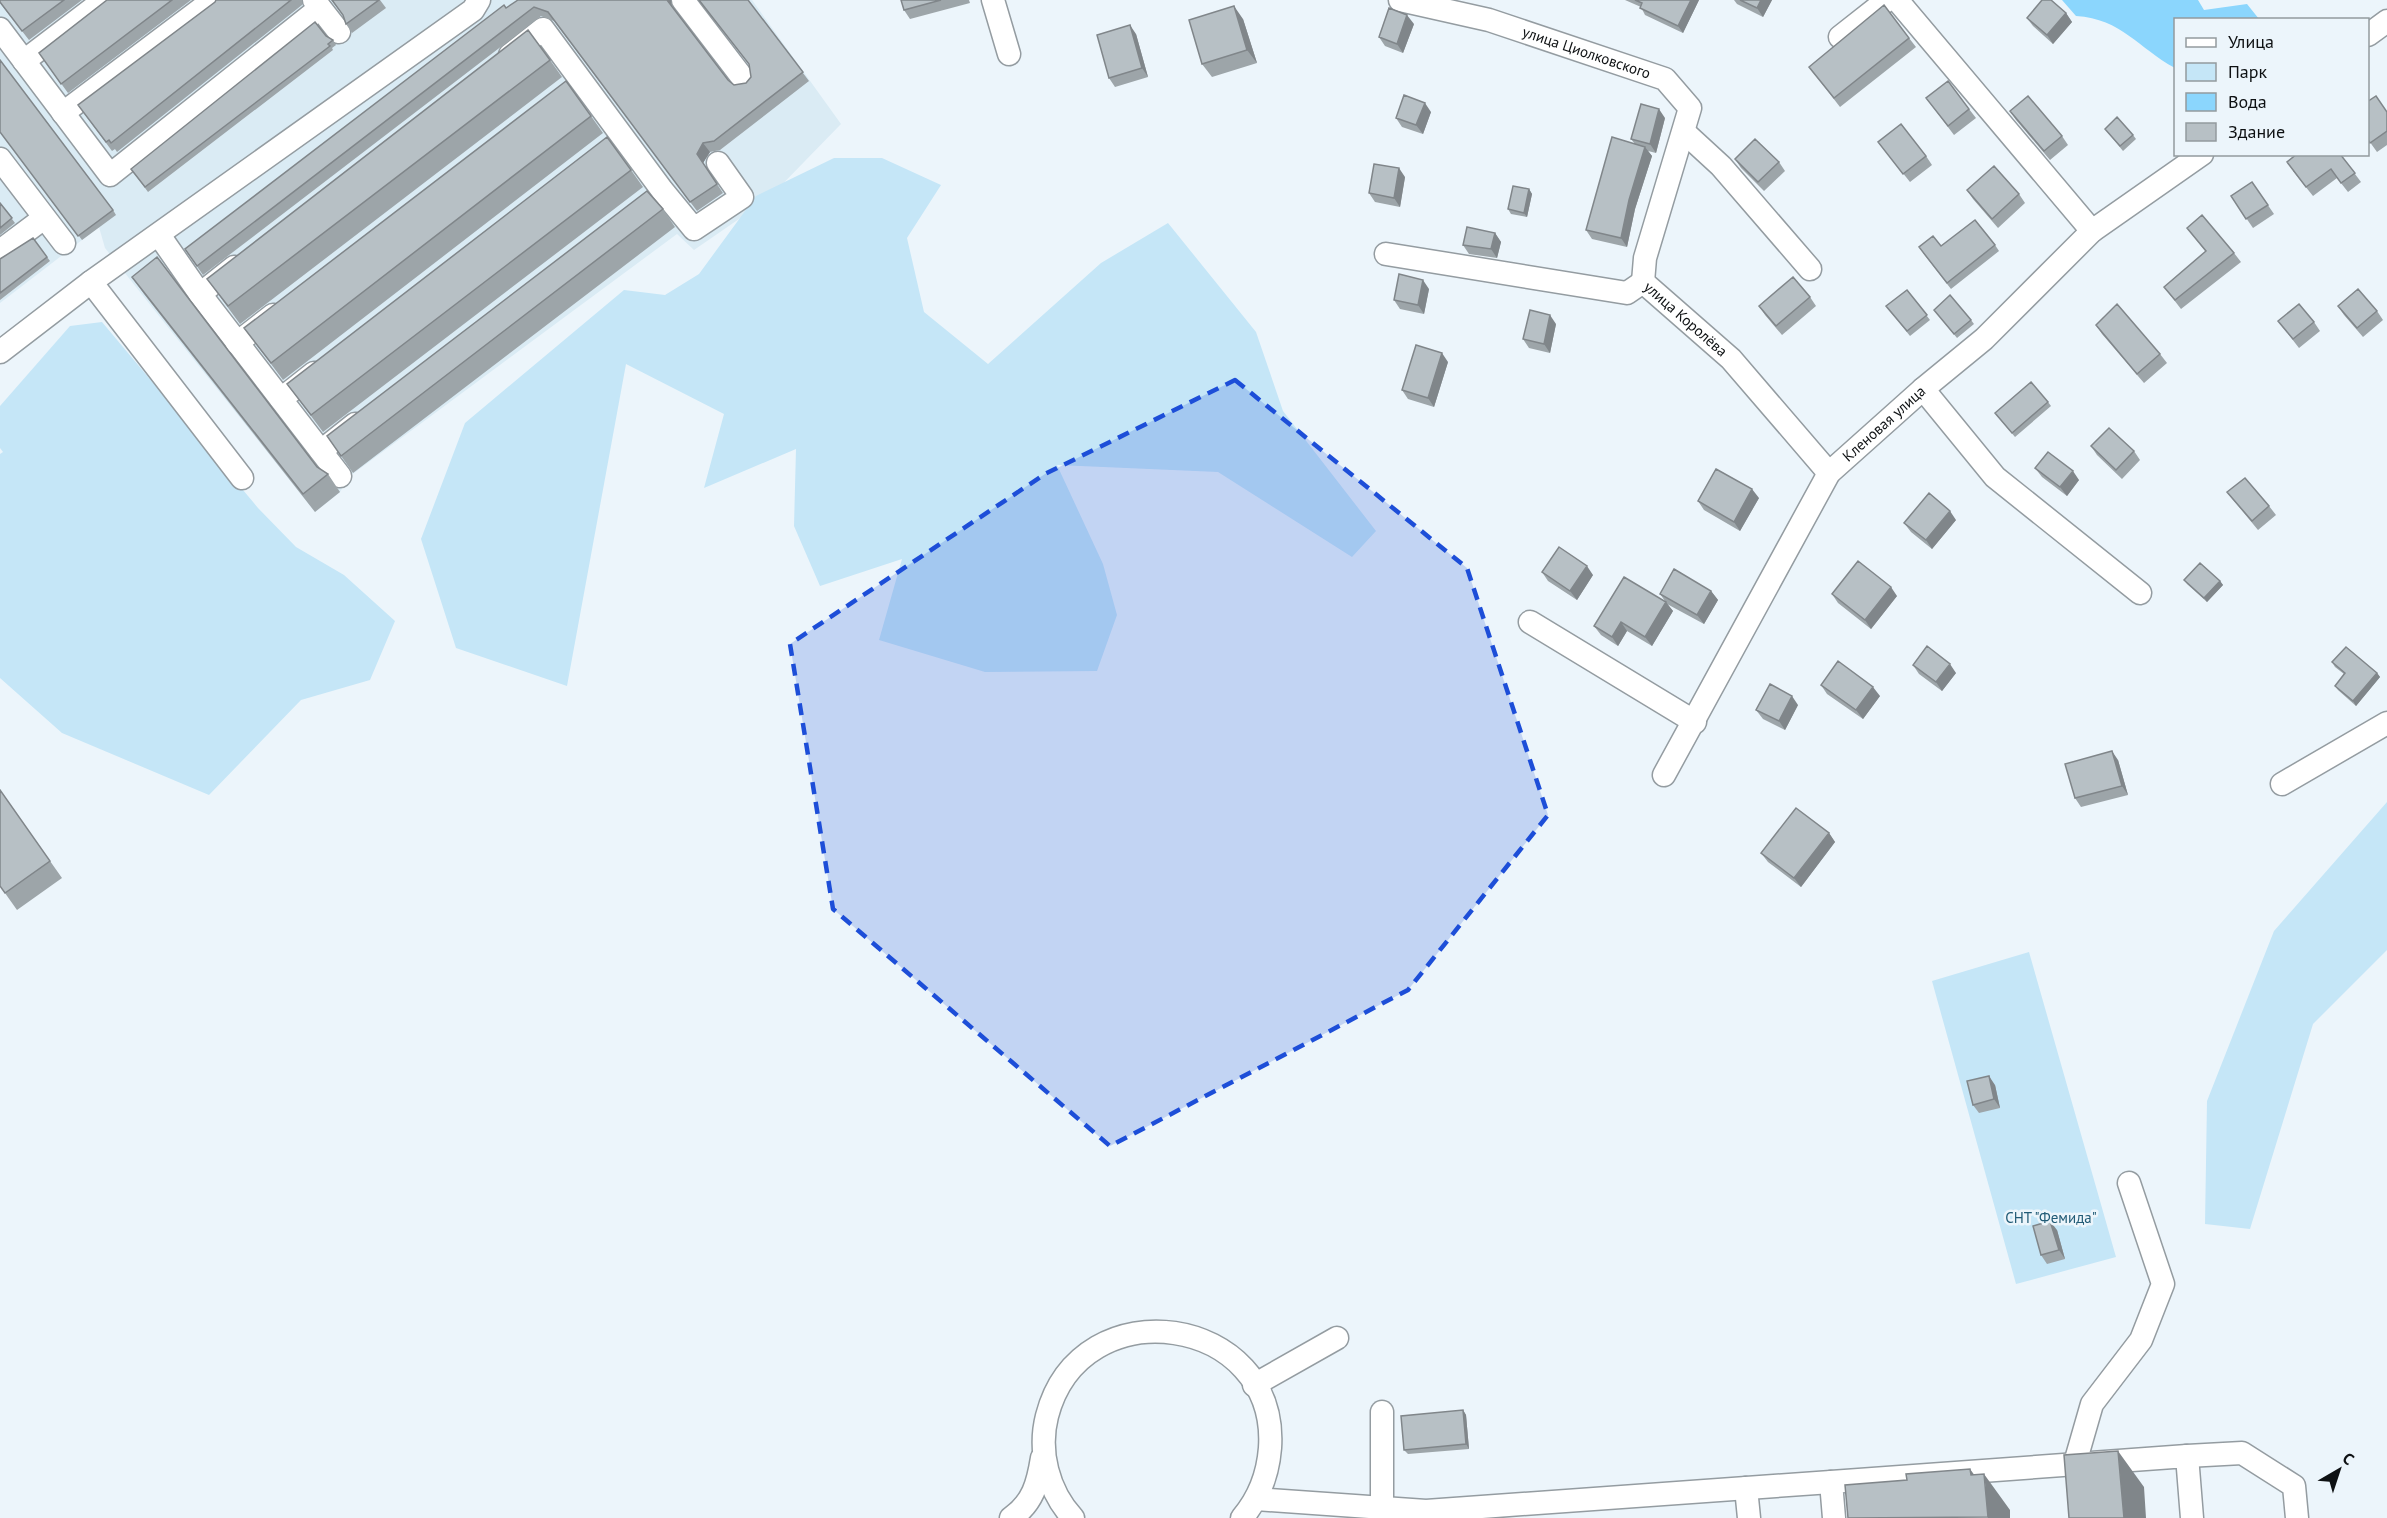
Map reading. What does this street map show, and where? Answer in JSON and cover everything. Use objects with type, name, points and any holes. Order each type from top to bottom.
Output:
[{"type":"street","points":[[24,61],[104,0]]},
{"type":"street","points":[[63,113],[213,0]]},
{"type":"street","points":[[0,352],[91,282],[473,10],[479,0]]},
{"type":"street","points":[[683,0],[745,81]]},
{"type":"street","points":[[993,0],[1009,54]]},
{"type":"street","name":"улица Циолковского","points":[[1400,0],[1489,20],[1665,79],[1690,108],[1645,258],[1643,282]]},
{"type":"street","points":[[1840,37],[1887,0]]},
{"type":"street","points":[[1898,0],[2092,231]]},
{"type":"street","points":[[0,29],[110,175],[317,4],[339,32]]},
{"type":"street","points":[[2369,34],[2387,21]]},
{"type":"street","points":[[497,65],[543,29],[662,190],[694,229],[742,197],[718,163]]},
{"type":"street","points":[[563,94],[582,80]]},
{"type":"street","points":[[1684,132],[1720,166],[1810,269]]},
{"type":"street","points":[[603,150],[622,136]]},
{"type":"street","name":"Кленовая улица","points":[[1664,775],[1829,474],[1923,389],[1984,339],[2092,231],[2199,156]]},
{"type":"street","points":[[1,164],[64,243]]},
{"type":"street","points":[[643,205],[662,190]]},
{"type":"street","points":[[0,251],[44,218]]},
{"type":"street","points":[[159,235],[200,294],[340,476]]},
{"type":"street","points":[[200,294],[256,251]]},
{"type":"street","name":"улица Королёва","points":[[1386,254],[1627,293],[1643,282],[1731,359],[1829,474]]},
{"type":"street","points":[[91,282],[242,478]]},
{"type":"street","points":[[237,343],[293,300]]},
{"type":"street","points":[[280,399],[328,362]]},
{"type":"street","points":[[1923,389],[1995,477],[2140,593]]},
{"type":"street","points":[[321,451],[368,414]]},
{"type":"street","points":[[1530,622],[1695,722]]},
{"type":"street","points":[[2282,784],[2387,723]]},
{"type":"street","points":[[2075,1463],[2092,1404],[2141,1340],[2163,1284],[2128,1183]]},
{"type":"street","points":[[1011,1518],[1023,1509],[1038,1486],[1045,1426],[1050,1405],[1065,1377],[1087,1354],[1125,1334],[1145,1330],[1188,1334],[1226,1353],[1254,1385],[1268,1422],[1270,1442],[1266,1471],[1256,1499],[1242,1518]]},
{"type":"street","points":[[1254,1385],[1337,1338]]},
{"type":"street","points":[[1382,1412],[1382,1509]]},
{"type":"street","points":[[1044,1447],[1051,1482],[1058,1499],[1073,1518]]},
{"type":"street","points":[[1256,1499],[1426,1511],[2075,1463],[2242,1453],[2294,1486],[2297,1518]]},
{"type":"street","points":[[2187,1456],[2192,1518]]},
{"type":"street","points":[[1831,1482],[1834,1518]]},
{"type":"street","points":[[1746,1488],[1749,1518]]},
{"type":"highlighted area","points":[[1235,380],[1467,568],[1548,815],[1408,990],[1110,1146],[833,909],[790,644],[1045,474]]},
{"type":"shaded area","points":[[0,0],[752,0],[841,124],[768,199],[694,250],[677,234],[350,476],[340,492],[315,512],[105,248],[99,227],[0,303]]},
{"type":"green space","points":[[834,158],[882,158],[941,185],[907,238],[924,312],[988,364],[1101,263],[1168,223],[1256,332],[1283,411],[1376,531],[1352,557],[1218,472],[1057,465],[1103,564],[1117,615],[1097,671],[985,672],[879,640],[902,559],[820,586],[794,526],[796,449],[704,488],[724,414],[626,364],[567,686],[456,648],[421,539],[465,423],[624,290],[665,295],[699,274],[756,196]]},
{"type":"green space","points":[[102,322],[258,508],[296,547],[344,575],[395,621],[370,680],[301,700],[209,795],[62,733],[0,678],[0,454],[3,452],[0,448],[0,406],[70,326]]},
{"type":"green space","points":[[2387,802],[2387,950],[2313,1024],[2250,1229],[2205,1224],[2207,1101],[2274,931]]},
{"type":"green space","name":"СНТ \"Фемида\"","points":[[2029,952],[2116,1257],[2016,1284],[1932,981]]},
{"type":"water","points":[[2062,0],[2198,0],[2204,10],[2247,4],[2258,18],[2174,18],[2174,67],[2118,28],[2092,18],[2076,16]]},
{"type":"building","points":[[0,0],[64,0],[22,31]]},
{"type":"building","points":[[107,0],[172,0],[61,84],[39,53]]},
{"type":"building","points":[[216,0],[291,0],[111,143],[109,140],[106,142],[78,105]]},
{"type":"building","points":[[332,0],[379,0],[346,24],[343,15]]},
{"type":"building","points":[[518,0],[667,0],[734,85],[746,83],[751,77],[749,64],[699,0],[748,0],[803,72],[714,141],[703,143],[697,154],[717,184],[690,202],[548,12],[534,7],[197,266],[185,249],[504,5],[506,8]]},
{"type":"building","points":[[901,0],[941,0],[904,10]]},
{"type":"building","points":[[1635,0],[1691,0],[1678,26],[1640,8],[1642,3]]},
{"type":"building","points":[[1740,0],[1761,0],[1757,8]]},
{"type":"building","points":[[2042,0],[2051,0],[2066,13],[2047,35],[2027,18]]},
{"type":"building","points":[[1884,5],[1909,38],[1834,98],[1809,67]]},
{"type":"building","points":[[1234,6],[1247,50],[1202,64],[1189,20]]},
{"type":"building","points":[[1389,8],[1407,15],[1397,44],[1379,37]]},
{"type":"building","points":[[315,22],[326,36],[333,40],[328,44],[330,46],[145,187],[131,169]]},
{"type":"building","points":[[1130,25],[1142,68],[1109,78],[1097,35]]},
{"type":"building","points":[[528,30],[550,60],[228,306],[207,279]]},
{"type":"building","points":[[0,60],[113,210],[78,236],[0,132]]},
{"type":"building","points":[[566,81],[591,116],[271,363],[244,328]]},
{"type":"building","points":[[1948,81],[1969,109],[1948,126],[1926,98]]},
{"type":"building","points":[[1404,95],[1425,103],[1416,125],[1396,118]]},
{"type":"building","points":[[2028,96],[2062,136],[2044,151],[2010,111]]},
{"type":"building","points":[[2376,96],[2387,112],[2387,131],[2370,143],[2369,141],[2369,101]]},
{"type":"building","points":[[1641,104],[1659,109],[1650,144],[1631,139]]},
{"type":"building","points":[[2117,117],[2133,135],[2120,146],[2105,129]]},
{"type":"building","points":[[1901,124],[1926,156],[1903,174],[1878,142]]},
{"type":"building","points":[[607,137],[631,170],[311,415],[287,384]]},
{"type":"building","points":[[1612,137],[1645,147],[1629,200],[1621,238],[1586,230]]},
{"type":"building","points":[[1755,139],[1779,162],[1758,182],[1735,159]]},
{"type":"building","points":[[2294,156],[2342,156],[2355,173],[2341,183],[2331,169],[2306,187],[2287,162]]},
{"type":"building","points":[[1374,164],[1399,168],[1394,198],[1369,193]]},
{"type":"building","points":[[1994,166],[2019,194],[1992,219],[1967,190]]},
{"type":"building","points":[[2252,182],[2268,205],[2246,219],[2231,196]]},
{"type":"building","points":[[1513,186],[1529,189],[1524,213],[1508,209]]},
{"type":"building","points":[[647,191],[663,209],[341,456],[327,436]]},
{"type":"building","points":[[0,203],[12,218],[0,228]]},
{"type":"building","points":[[2202,215],[2234,253],[2175,300],[2164,287],[2206,251],[2187,228]]},
{"type":"building","points":[[1975,220],[1995,245],[1947,283],[1919,247],[1933,236],[1941,246]]},
{"type":"building","points":[[1467,227],[1495,233],[1491,249],[1463,245]]},
{"type":"building","points":[[33,238],[47,257],[0,293],[0,259]]},
{"type":"building","points":[[157,257],[317,467],[328,474],[303,494],[132,277]]},
{"type":"building","points":[[1399,274],[1423,280],[1418,305],[1394,300]]},
{"type":"building","points":[[1793,277],[1810,297],[1776,326],[1759,306]]},
{"type":"building","points":[[2358,289],[2377,311],[2357,328],[2338,306]]},
{"type":"building","points":[[1907,290],[1927,315],[1907,331],[1886,306]]},
{"type":"building","points":[[1950,295],[1971,320],[1954,334],[1934,310]]},
{"type":"building","points":[[2117,304],[2160,354],[2137,374],[2096,325]]},
{"type":"building","points":[[2299,304],[2314,322],[2293,339],[2278,321]]},
{"type":"building","points":[[1530,310],[1550,315],[1544,344],[1523,339]]},
{"type":"building","points":[[1416,345],[1442,353],[1428,398],[1402,390]]},
{"type":"building","points":[[2031,382],[2048,402],[2012,433],[1995,413]]},
{"type":"building","points":[[2109,428],[2134,451],[2116,470],[2091,446]]},
{"type":"building","points":[[2048,452],[2073,471],[2060,487],[2035,468]]},
{"type":"building","points":[[1716,469],[1752,489],[1734,522],[1698,501]]},
{"type":"building","points":[[2245,478],[2269,506],[2252,521],[2227,492]]},
{"type":"building","points":[[1929,493],[1950,511],[1926,540],[1904,523]]},
{"type":"building","points":[[1559,547],[1587,566],[1570,591],[1542,572]]},
{"type":"building","points":[[1858,561],[1891,587],[1865,620],[1832,594]]},
{"type":"building","points":[[2200,563],[2220,581],[2204,598],[2184,580]]},
{"type":"building","points":[[1674,569],[1711,591],[1697,615],[1660,594]]},
{"type":"building","points":[[1624,577],[1666,602],[1645,637],[1621,622],[1612,637],[1594,626]]},
{"type":"building","points":[[1927,646],[1950,664],[1936,682],[1913,665]]},
{"type":"building","points":[[2346,647],[2377,673],[2353,701],[2335,686],[2345,673],[2332,662]]},
{"type":"building","points":[[1838,661],[1873,687],[1856,710],[1821,685]]},
{"type":"building","points":[[1770,684],[1792,696],[1779,721],[1756,710]]},
{"type":"building","points":[[2112,751],[2122,786],[2075,798],[2065,764]]},
{"type":"building","points":[[0,790],[50,861],[5,893],[0,886]]},
{"type":"building","points":[[1796,808],[1829,833],[1794,878],[1761,853]]},
{"type":"building","points":[[1989,1076],[1994,1099],[1973,1105],[1967,1081]]},
{"type":"building","points":[[2050,1221],[2059,1250],[2041,1255],[2033,1226]]},
{"type":"building","points":[[1463,1410],[1466,1444],[1404,1450],[1401,1416]]},
{"type":"building","points":[[2118,1451],[2124,1518],[2069,1518],[2064,1455]]},
{"type":"building","points":[[1970,1469],[1971,1475],[1984,1474],[1988,1517],[1848,1518],[1845,1485],[1907,1480],[1906,1474]]}]
